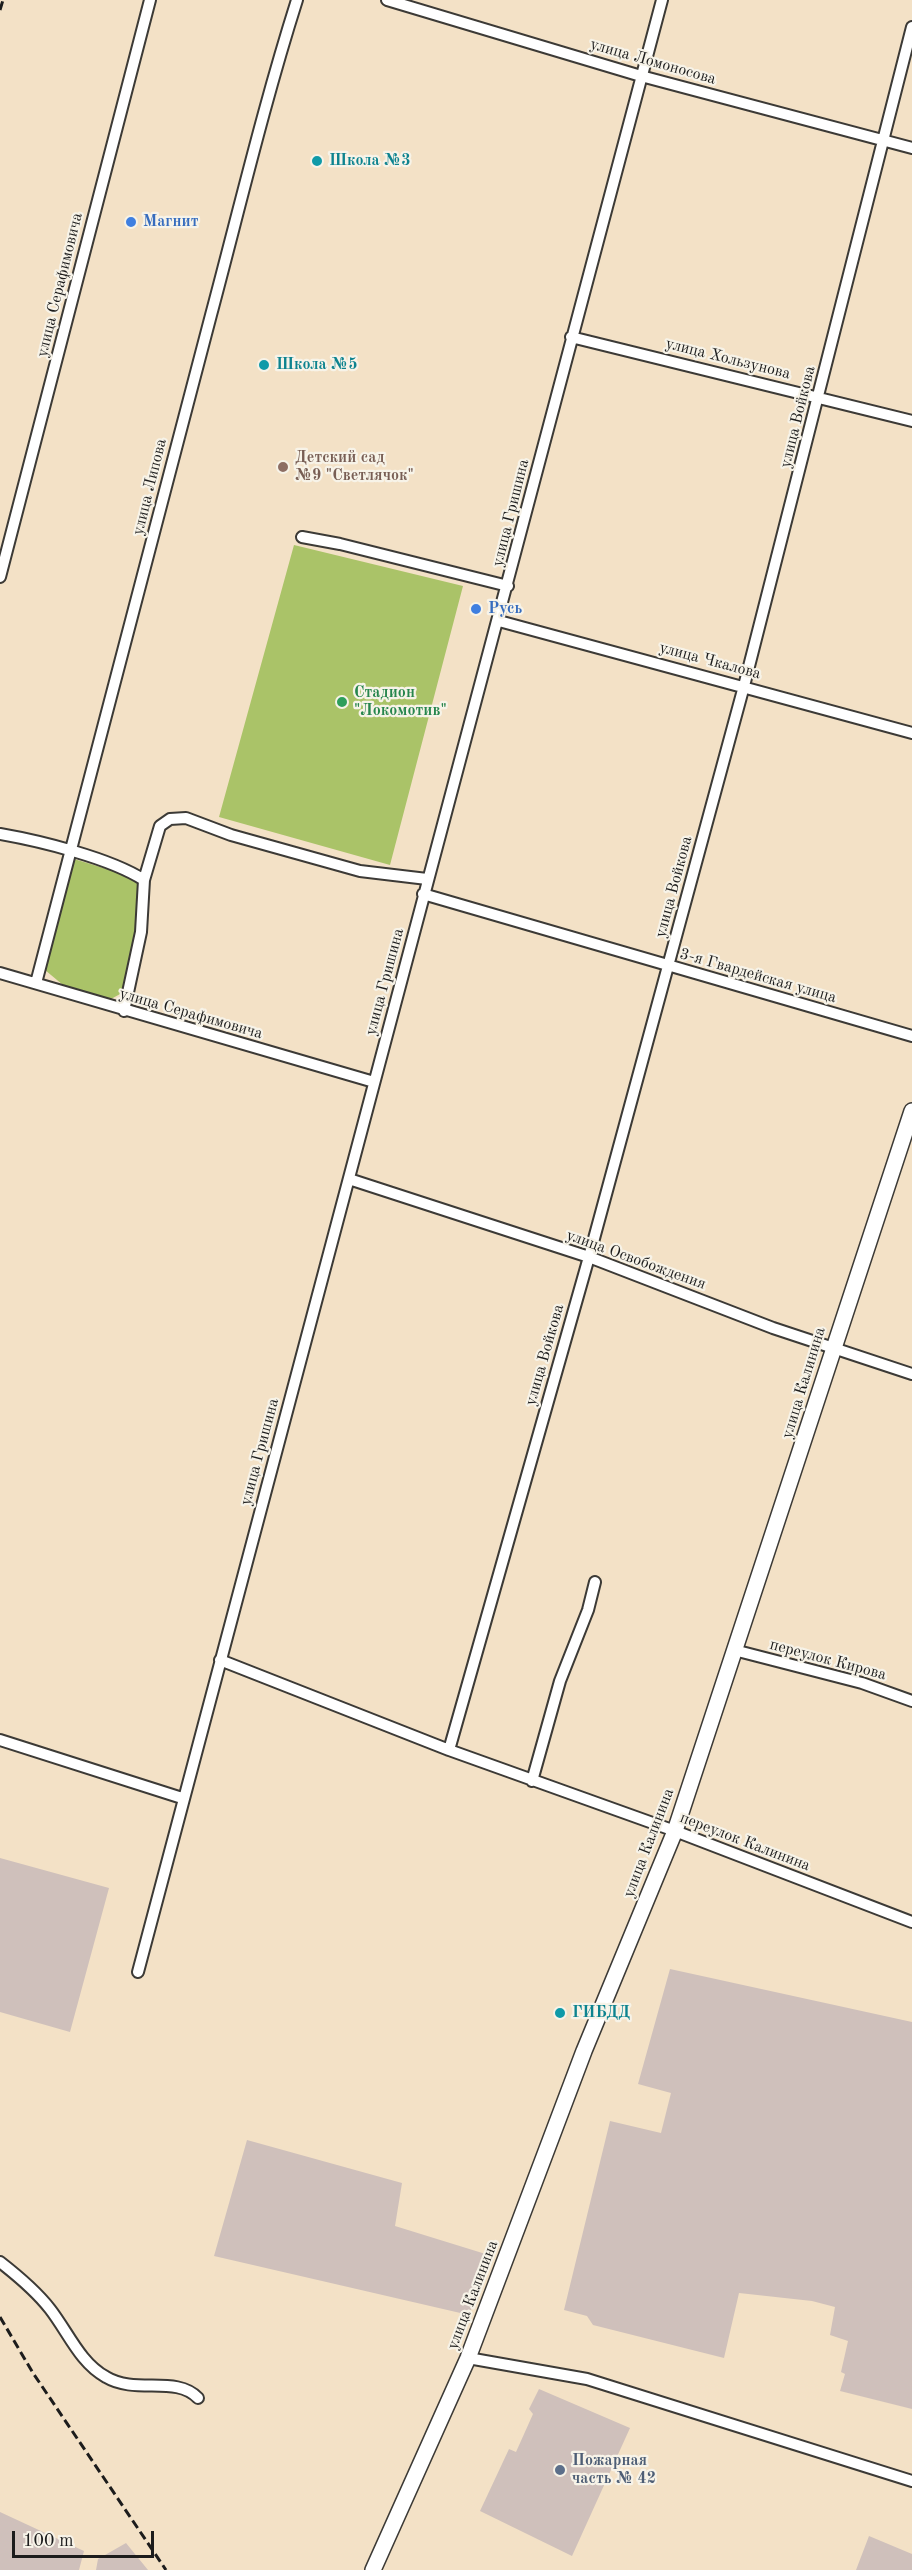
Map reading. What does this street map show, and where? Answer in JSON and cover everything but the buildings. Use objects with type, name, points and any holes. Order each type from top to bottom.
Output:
[{"type":"street","name":"улица Серафимовича","points":[[0,577],[150,0]]},
{"type":"street","name":"улица Липова","points":[[36,983],[235,222],[297,0]]},
{"type":"street","name":"улица Ломоносова","points":[[387,0],[641,76],[912,148]]},
{"type":"street","name":"улица Гришина","points":[[138,1972],[182,1798],[427,879],[499,621],[662,0]]},
{"type":"street","name":"улица Войкова","points":[[449,1750],[589,1257],[744,686],[912,27]]},
{"type":"street","name":"улица Хользунова","points":[[572,337],[912,421]]},
{"type":"street","points":[[302,537],[340,544],[508,586]]},
{"type":"street","name":"улица Чкалова","points":[[499,621],[912,733]]},
{"type":"street","points":[[124,1011],[141,932],[144,880],[160,826],[170,819],[186,818],[231,835],[360,871],[427,879]]},
{"type":"street","points":[[0,834],[71,852],[134,873],[144,880]]},
{"type":"street","name":"3-я Гвардейская улица","points":[[423,894],[912,1036]]},
{"type":"street","name":"улица Серафимовича","points":[[0,973],[374,1082]]},
{"type":"street","name":"улица Калинина","points":[[373,2570],[468,2358],[584,2051],[675,1831],[912,1111]]},
{"type":"street","name":"улица Освобождения","points":[[348,1179],[589,1257],[773,1328],[834,1346],[912,1374]]},
{"type":"street","points":[[532,1781],[560,1681],[588,1610],[595,1582]]},
{"type":"street","name":"переулок Кирова","points":[[734,1650],[862,1683],[912,1701]]},
{"type":"street","name":"переулок Калинина","points":[[220,1660],[449,1750],[675,1831],[912,1922]]},
{"type":"street","points":[[0,1740],[182,1798]]},
{"type":"street","points":[[0,2262],[36,2293],[96,2372],[126,2386],[175,2387],[192,2392],[198,2398]]},
{"type":"street","points":[[468,2358],[587,2379],[912,2481]]},
{"type":"shaded area","points":[[0,1858],[109,1888],[70,2032],[0,2012]]},
{"type":"shaded area","points":[[670,1969],[912,2022],[912,2409],[840,2391],[845,2374],[841,2372],[848,2341],[830,2335],[835,2307],[812,2301],[739,2293],[724,2358],[593,2325],[587,2316],[564,2310],[610,2121],[661,2133],[671,2093],[638,2084]]},
{"type":"shaded area","points":[[247,2140],[402,2183],[395,2226],[492,2256],[469,2315],[214,2256]]},
{"type":"shaded area","points":[[539,2389],[630,2428],[572,2556],[480,2511],[509,2449],[516,2452],[533,2414],[529,2409]]},
{"type":"shaded area","points":[[0,2512],[84,2551],[79,2570],[0,2570]]},
{"type":"shaded area","points":[[869,2536],[912,2554],[912,2570],[856,2570]]},
{"type":"shaded area","points":[[126,2543],[148,2570],[96,2570],[98,2559]]},
{"type":"green space","name":"Стадион \"Локомотив\"","points":[[294,545],[463,586],[390,865],[219,817]]},
{"type":"green space","points":[[74,859],[130,876],[141,888],[133,953],[122,993],[111,999],[63,985],[45,970]]},
{"type":"railway","points":[[0,10],[3,0]]},
{"type":"railway","points":[[0,2317],[33,2373],[166,2570]]},
{"type":"place","name":"Школа №3","points":[[317,161]]},
{"type":"place","name":"Магнит","points":[[131,222]]},
{"type":"place","name":"Школа №5","points":[[264,365]]},
{"type":"place","name":"Детский сад №9 \"Светлячок\"","points":[[283,467]]},
{"type":"place","name":"Русь","points":[[476,609]]},
{"type":"place","name":"Стадион \"Локомотив\"","points":[[342,702]]},
{"type":"place","name":"ГИБДД","points":[[560,2013]]},
{"type":"place","name":"Пожарная часть № 42","points":[[560,2470]]}]
